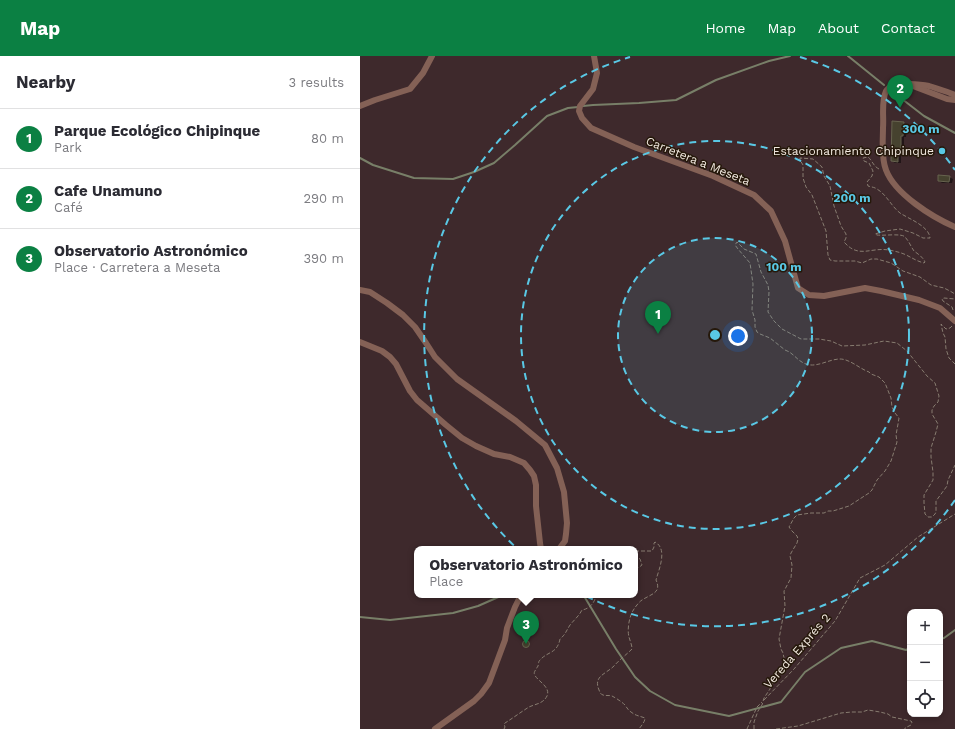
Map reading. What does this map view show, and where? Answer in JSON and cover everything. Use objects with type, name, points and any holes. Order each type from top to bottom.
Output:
[{"type":"street","points":[[360,106],[410,89],[423,73],[432,56]]},
{"type":"street","name":"Carretera a Meseta","points":[[594,56],[597,73],[593,89],[580,106],[579,111],[582,118],[591,128],[634,147],[714,176],[754,195],[771,211],[785,241],[798,288],[809,295],[824,296],[865,288],[881,291],[920,300],[940,308],[955,320]]},
{"type":"street","points":[[955,95],[928,86],[902,84],[889,87],[886,92],[884,103],[883,156],[885,170],[896,186],[912,201],[930,214],[955,227]]},
{"type":"street","points":[[909,85],[947,99],[955,100]]},
{"type":"street","points":[[360,290],[370,292],[397,311],[415,327],[435,357],[457,379],[516,421],[545,445],[557,468],[564,492],[567,523],[565,541],[561,546]]},
{"type":"street","points":[[360,342],[382,351],[390,357],[396,364],[405,382],[417,400],[462,438],[494,454],[510,457],[524,463],[534,476],[536,485],[536,506],[540,546]]},
{"type":"street","points":[[435,729],[482,694],[489,683],[505,640],[507,628],[520,598]]},
{"type":"path","points":[[885,170],[876,168],[868,157],[863,158],[869,163],[873,171],[872,176],[867,182],[868,186],[879,190],[890,200],[897,211],[918,223],[928,232],[930,238],[923,238],[900,229],[875,234],[880,236],[902,235],[925,262],[918,261],[897,252],[883,250],[857,252],[848,246],[844,242],[846,234],[841,226],[834,206],[830,186],[824,176],[822,167],[813,159],[800,158],[803,165],[804,183],[812,196],[826,232],[828,255],[830,260],[855,261],[862,263],[871,259],[877,259],[891,263],[904,271],[920,277],[931,285],[944,288],[955,294]]},
{"type":"path","points":[[754,729],[754,722],[758,711],[784,663],[780,639],[785,606],[784,591],[791,578],[792,565],[790,553],[798,539],[789,527],[797,515],[824,513],[844,508],[869,493],[891,461],[897,442],[896,435],[899,418],[892,407],[891,398],[885,383],[879,377],[844,360],[807,365],[798,360],[770,338],[764,337],[757,332],[754,327],[755,320],[752,310],[753,284],[750,263],[735,245],[737,242],[744,249],[756,254],[761,272],[768,285],[768,312],[782,330],[801,339],[831,341],[842,346],[865,345],[884,341],[897,343],[907,351],[927,376],[935,383],[938,402],[932,410],[932,414],[938,424],[931,448],[933,480],[924,495],[925,514],[928,517],[935,514],[936,501],[941,492],[947,486],[948,480],[955,465]]},
{"type":"path","points":[[955,299],[942,299],[953,308],[952,315],[955,320],[950,328],[946,328],[941,324],[949,358],[955,364]]},
{"type":"path","name":"Vereda Exprés 2","points":[[747,729],[757,707],[794,670],[835,621],[860,578],[885,565],[918,537],[955,514]]},
{"type":"path","points":[[638,552],[652,551],[654,543],[655,542],[658,544],[661,552],[661,561],[656,580],[658,587],[655,593],[641,601],[634,609],[628,629],[632,649],[600,677],[597,686],[602,695],[612,696],[624,705],[632,714],[644,718],[645,720],[639,729]]},
{"type":"path","points":[[638,556],[642,565],[638,568]]},
{"type":"path","points":[[504,729],[505,723],[529,707],[539,704],[545,699],[548,694],[547,689],[533,674],[540,661],[556,650],[557,646],[560,644],[560,639],[565,635],[582,610],[586,609],[594,602],[595,598]]},
{"type":"path","points":[[776,729],[798,726],[842,713],[862,712],[868,710],[888,714],[892,718],[911,721],[911,725],[905,729]]},
{"type":"shaded area","points":[[360,56],[955,56],[955,729],[360,729]]},
{"type":"building","points":[[892,121],[904,122],[903,136],[901,136],[901,149],[898,149],[898,162],[891,161]]},
{"type":"building","points":[[938,175],[950,176],[949,182],[938,181]]},
{"type":"building","points":[[526,641],[529,644],[526,647],[523,644]]},
{"type":"waterway","points":[[583,106],[676,100],[716,80],[769,61],[790,56]]},
{"type":"waterway","points":[[848,56],[884,85]]},
{"type":"waterway","points":[[893,92],[924,116],[955,133]]},
{"type":"waterway","points":[[360,158],[373,165],[414,178],[453,179],[494,163],[547,116],[568,108],[578,107]]},
{"type":"waterway","points":[[360,617],[390,620],[453,613],[478,606],[496,598]]},
{"type":"waterway","points":[[585,598],[635,677],[650,691],[675,705],[729,716],[781,702],[805,672],[841,648],[872,641],[907,650]]},
{"type":"waterway","points":[[943,638],[955,630]]},
{"type":"place","name":"Cafe Unamuno","points":[[900,108]]},
{"type":"place","name":"Estacionamiento Chipinque","points":[[942,151]]},
{"type":"place","name":"Parque Ecológico Chipinque","points":[[658,334]]},
{"type":"place","name":"Observatorio Astronómico","points":[[526,644]]}]
